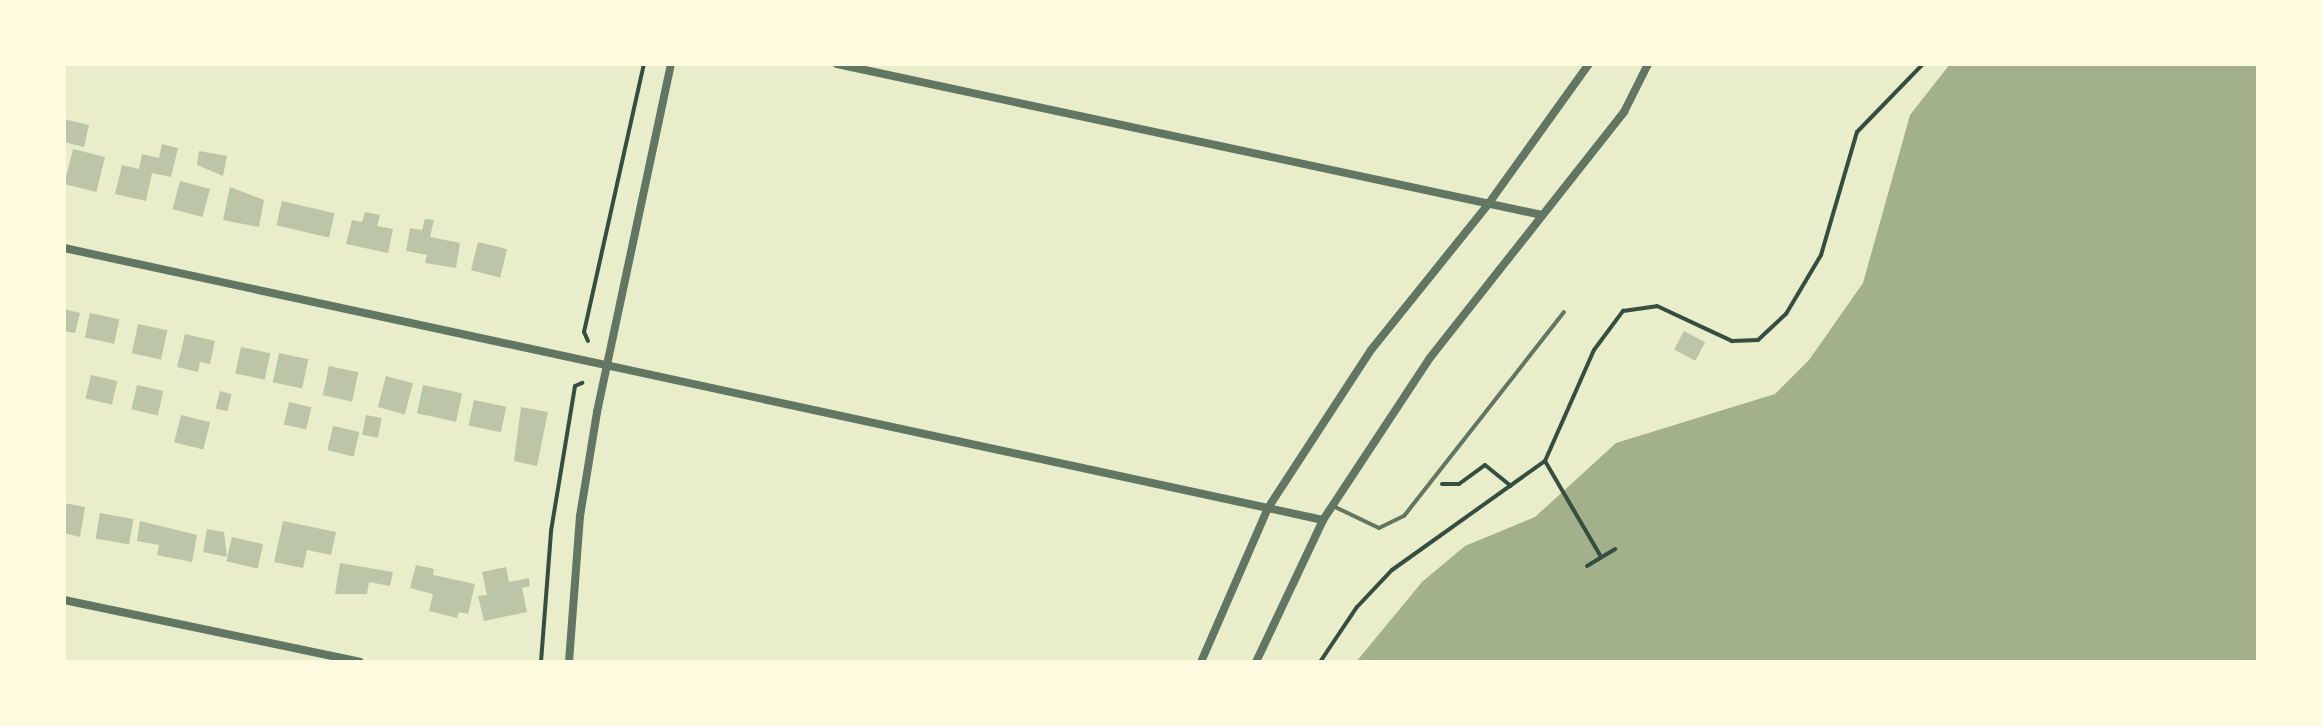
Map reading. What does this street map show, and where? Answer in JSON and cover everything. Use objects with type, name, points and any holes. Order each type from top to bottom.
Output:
[{"type":"street","points":[[569,662],[580,516],[607,362],[671,64]]},
{"type":"street","points":[[837,64],[1542,215]]},
{"type":"street","points":[[1201,662],[1268,508],[1371,350],[1489,203],[1589,64]]},
{"type":"street","points":[[1256,662],[1323,520],[1429,359],[1624,112],[1648,64]]},
{"type":"street","points":[[64,248],[607,362],[1323,520]]},
{"type":"street","points":[[64,600],[360,662]]},
{"type":"lane","points":[[1333,506],[1379,528],[1404,516],[1564,312]]},
{"type":"path","points":[[588,341],[584,332],[644,64]]},
{"type":"path","points":[[1320,662],[1357,607],[1392,570],[1545,461],[1594,350],[1623,311],[1657,306],[1732,341],[1758,340],[1786,314],[1821,255],[1857,132],[1923,64]]},
{"type":"path","points":[[541,662],[551,531],[575,386],[582,383]]},
{"type":"path","points":[[1545,461],[1601,557]]},
{"type":"path","points":[[1431,479],[1450,488],[1485,465],[1511,486]]},
{"type":"path","points":[[1587,566],[1615,549]]},
{"type":"shaded area","points":[[1950,64],[2258,64],[2258,662],[1356,662],[1422,582],[1465,546],[1535,517],[1616,443],[1775,394],[1809,360],[1863,283],[1910,115]]},
{"type":"building","points":[[64,119],[89,125],[84,147],[64,142]]},
{"type":"building","points":[[162,144],[178,148],[171,177],[152,173],[146,201],[115,194],[122,165],[139,169],[142,154],[159,158]]},
{"type":"building","points":[[73,149],[105,157],[96,192],[64,184]]},
{"type":"building","points":[[199,151],[227,156],[223,176],[197,165]]},
{"type":"building","points":[[180,181],[210,189],[202,217],[172,209]]},
{"type":"building","points":[[230,187],[264,200],[259,227],[223,220]]},
{"type":"building","points":[[282,201],[335,213],[329,238],[276,225]]},
{"type":"building","points":[[365,212],[380,215],[377,226],[393,229],[388,253],[346,244],[352,220],[362,222]]},
{"type":"building","points":[[425,219],[434,220],[430,237],[460,243],[456,268],[425,263],[427,255],[406,251],[410,228],[422,230]]},
{"type":"building","points":[[478,242],[507,249],[500,277],[471,270]]},
{"type":"building","points":[[64,309],[80,313],[75,333],[64,331]]},
{"type":"building","points":[[90,313],[119,319],[114,344],[85,337]]},
{"type":"building","points":[[138,324],[167,330],[161,360],[132,353]]},
{"type":"building","points":[[1684,331],[1705,342],[1695,361],[1674,350]]},
{"type":"building","points":[[185,334],[215,341],[210,364],[200,362],[198,372],[177,367]]},
{"type":"building","points":[[241,347],[270,353],[265,380],[235,373]]},
{"type":"building","points":[[279,353],[308,359],[302,389],[273,382]]},
{"type":"building","points":[[329,366],[358,372],[352,402],[323,395]]},
{"type":"building","points":[[91,375],[117,381],[112,404],[86,398]]},
{"type":"building","points":[[386,376],[413,383],[405,414],[378,407]]},
{"type":"building","points":[[137,385],[163,391],[158,415],[131,409]]},
{"type":"building","points":[[423,385],[462,393],[456,422],[417,413]]},
{"type":"building","points":[[220,391],[232,394],[227,411],[216,408]]},
{"type":"building","points":[[474,400],[506,407],[501,432],[469,425]]},
{"type":"building","points":[[289,402],[311,407],[306,430],[284,424]]},
{"type":"building","points":[[521,407],[548,412],[537,466],[514,461]]},
{"type":"building","points":[[181,415],[210,422],[203,449],[174,442]]},
{"type":"building","points":[[366,415],[382,418],[378,438],[362,435]]},
{"type":"building","points":[[333,426],[359,432],[354,456],[327,450]]},
{"type":"building","points":[[64,503],[85,507],[80,537],[64,533]]},
{"type":"building","points":[[100,513],[133,519],[129,545],[95,539]]},
{"type":"building","points":[[140,521],[197,535],[192,562],[157,555],[159,545],[137,541]]},
{"type":"building","points":[[283,521],[336,532],[331,555],[307,550],[303,568],[274,562]]},
{"type":"building","points":[[207,529],[224,532],[227,557],[203,552]]},
{"type":"building","points":[[232,537],[263,544],[258,569],[226,561]]},
{"type":"building","points":[[340,563],[393,572],[390,586],[369,582],[367,594],[335,594]]},
{"type":"building","points":[[416,565],[434,569],[433,575],[475,584],[468,614],[459,612],[457,618],[429,611],[433,594],[410,588]]},
{"type":"building","points":[[506,567],[509,582],[529,578],[530,586],[522,588],[527,612],[484,621],[478,596],[487,595],[482,572]]}]
